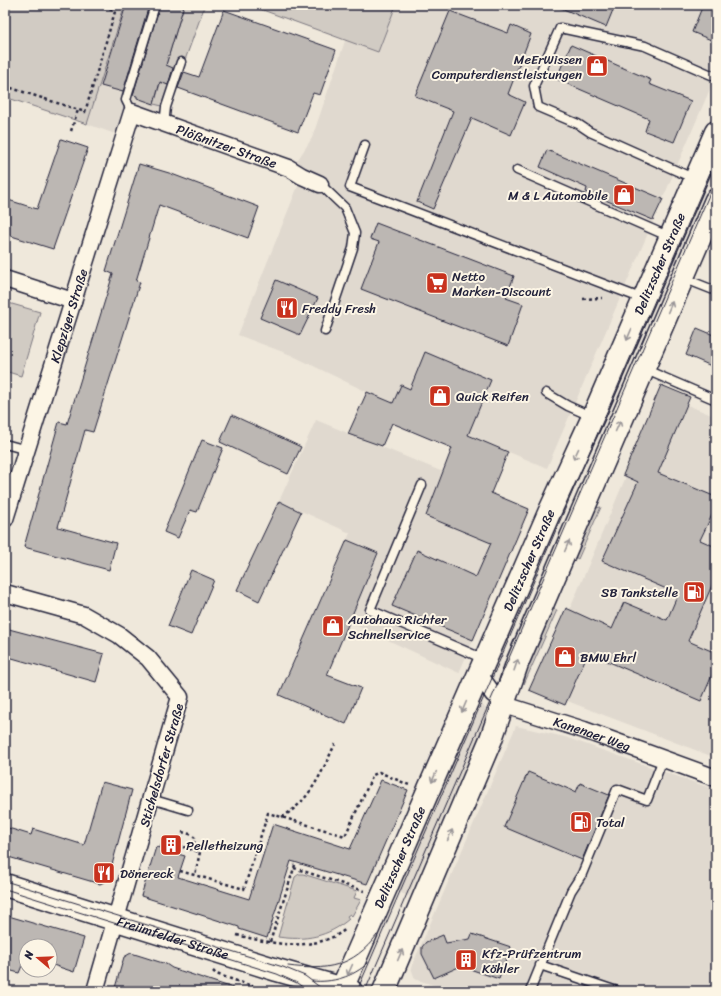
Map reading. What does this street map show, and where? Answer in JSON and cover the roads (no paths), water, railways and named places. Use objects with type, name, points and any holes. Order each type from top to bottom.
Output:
[{"type":"main road","name":"Delitzscher Straße","points":[[344,990],[482,666],[593,417],[716,132]]},
{"type":"main road","name":"Delitzscher Straße","points":[[384,991],[486,751],[518,661],[716,200]]},
{"type":"main road","name":"Freiimfelder Straße","points":[[5,885],[344,990]]},
{"type":"street","name":"Plößnitzer Straße","points":[[132,112],[164,120],[289,168],[320,184]]},
{"type":"street","name":"Klepziger Straße","points":[[5,519],[11,479],[27,450],[132,112]]},
{"type":"street","points":[[5,279],[73,301]]},
{"type":"street","name":"Stichelsdorfer Straße","points":[[5,593],[84,615],[119,635],[148,658],[180,697],[95,991]]},
{"type":"street","name":"Kanenaer Weg","points":[[482,666],[493,694],[504,703],[584,730],[716,778]]},
{"type":"lane","points":[[132,112],[126,100],[155,5]]},
{"type":"lane","points":[[696,180],[590,132],[578,124],[538,107],[534,86],[560,28],[645,46],[716,77]]},
{"type":"lane","points":[[181,62],[166,107],[164,120],[294,163]]},
{"type":"lane","points":[[366,145],[350,187],[624,290],[644,299]]},
{"type":"lane","points":[[517,170],[671,238]]},
{"type":"lane","points":[[320,184],[345,208],[355,233],[353,248],[325,330]]},
{"type":"lane","points":[[682,277],[716,291]]},
{"type":"lane","points":[[643,369],[716,400]]},
{"type":"lane","points":[[546,393],[568,406],[593,417]]},
{"type":"lane","points":[[5,444],[27,450]]},
{"type":"lane","points":[[422,485],[370,610],[482,666]]},
{"type":"lane","points":[[530,991],[571,891],[582,874],[617,789],[647,800],[663,759]]},
{"type":"lane","points":[[151,799],[188,810]]},
{"type":"lane","points":[[540,965],[617,991]]},
{"type":"tram line","points":[[357,991],[716,159]]},
{"type":"tram line","points":[[365,991],[716,179]]},
{"type":"tram line","points":[[5,881],[283,967],[305,976],[325,991]]},
{"type":"tram line","points":[[5,889],[277,974],[297,983],[308,991]]},
{"type":"tram line","points":[[288,966],[315,968],[338,964],[358,954],[368,946],[377,935]]},
{"type":"tram line","points":[[312,981],[327,981],[342,978],[356,972],[368,963]]},
{"type":"place","name":"MeErWissen Computerdienstleistungen","points":[[597,66]]},
{"type":"place","name":"M & L Automobile","points":[[624,195]]},
{"type":"place","name":"Netto Marken-Discount","points":[[437,283]]},
{"type":"place","name":"Freddy Fresh","points":[[287,308]]},
{"type":"place","name":"Quick Reifen","points":[[440,396]]},
{"type":"place","name":"SB Tankstelle","points":[[694,592]]},
{"type":"place","name":"Autohaus Richter Schnellservice","points":[[333,626]]},
{"type":"place","name":"BMW Ehrl","points":[[565,657]]},
{"type":"place","name":"Total","points":[[581,822]]},
{"type":"place","name":"Pelletheizung","points":[[171,845]]},
{"type":"place","name":"Dönereck","points":[[104,873]]},
{"type":"place","name":"Kfz-Prüfzentrum Köhler","points":[[466,960]]}]
